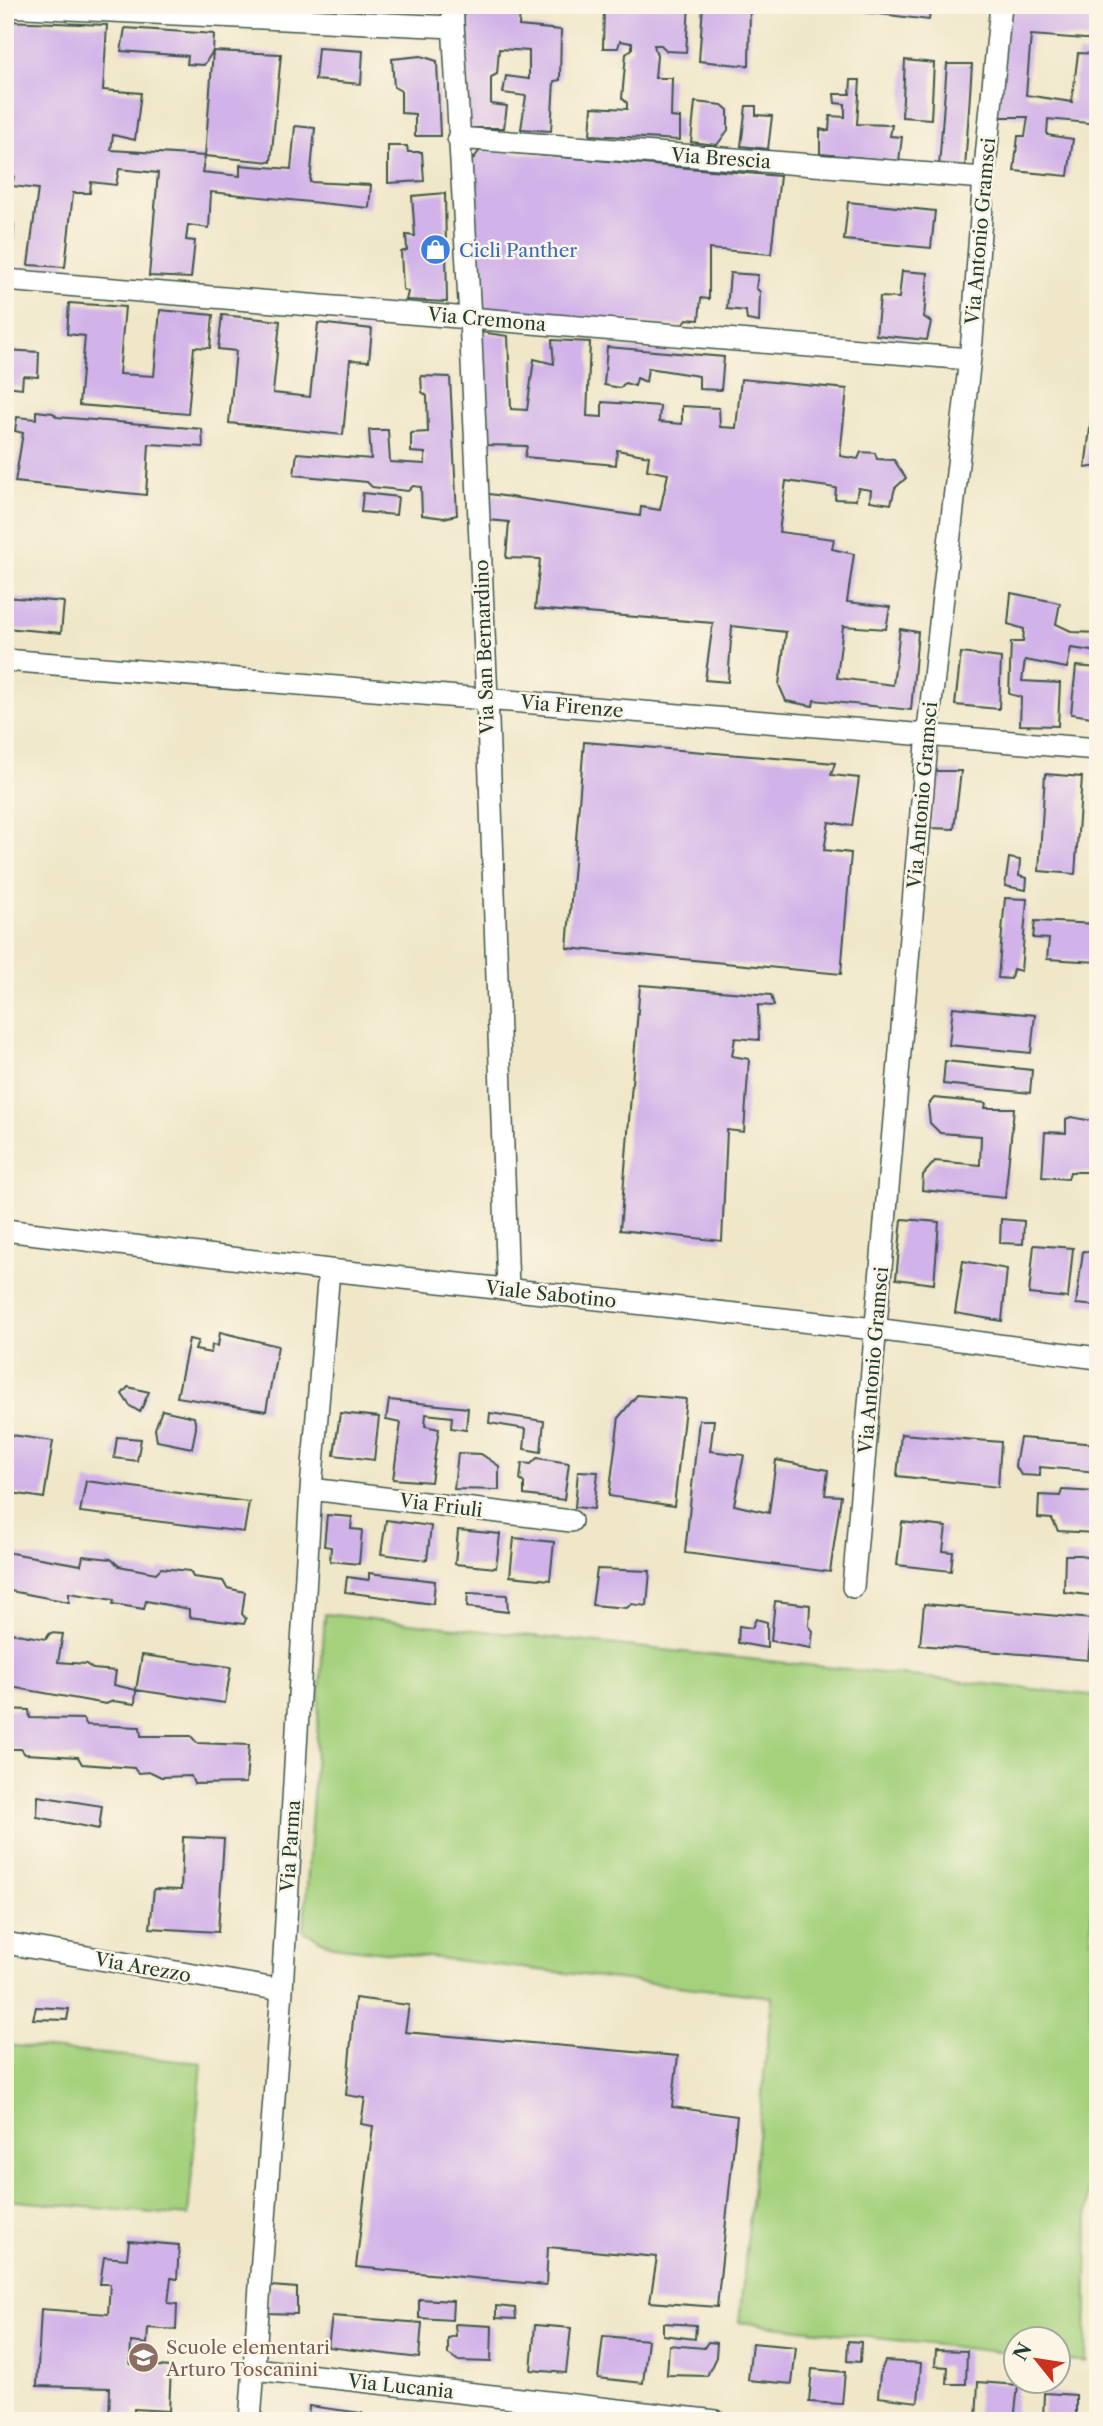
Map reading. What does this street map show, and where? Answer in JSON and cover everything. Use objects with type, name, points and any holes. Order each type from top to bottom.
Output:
[{"type":"street","name":"Via San Bernardino","points":[[452,5],[470,318],[487,699],[508,1289]]},
{"type":"street","name":"Via Antonio Gramsci","points":[[853,1587],[928,736],[969,359],[1001,5]]},
{"type":"street","points":[[5,6],[453,27]]},
{"type":"street","name":"Via Brescia","points":[[458,138],[984,178]]},
{"type":"street","name":"Via Cremona","points":[[5,281],[969,359]]},
{"type":"street","name":"Via Firenze","points":[[5,660],[1098,749]]},
{"type":"street","name":"Viale Sabotino","points":[[5,1230],[329,1270],[875,1329],[1098,1358]]},
{"type":"street","name":"Via Parma","points":[[250,2421],[282,1990],[312,1489],[329,1270]]},
{"type":"street","name":"Via Friuli","points":[[312,1489],[570,1521]]},
{"type":"street","name":"Via Arezzo","points":[[5,1943],[282,1990]]},
{"type":"street","name":"Via Lucania","points":[[254,2369],[716,2421]]},
{"type":"green space","points":[[325,1614],[1098,1696],[1093,1799],[1086,2362],[1072,2360],[1072,2324],[1002,2324],[1002,2352],[739,2322],[772,1997],[332,1946],[304,1931]]},
{"type":"green space","points":[[5,2045],[202,2063],[188,2216],[5,2200]]},
{"type":"building","points":[[463,5],[520,6],[519,26],[561,30],[560,80],[554,81],[551,131],[521,129],[526,96],[503,93],[506,76],[529,79],[529,51],[499,49],[497,74],[491,77],[491,104],[507,106],[504,128],[468,128]]},
{"type":"building","points":[[604,5],[689,5],[686,52],[667,51],[661,45],[654,45],[657,56],[655,78],[672,78],[671,117],[680,118],[680,140],[590,135],[592,107],[627,109],[627,103],[622,98],[626,54],[632,49],[632,43],[620,41],[618,48],[603,48]]},
{"type":"building","points":[[703,5],[750,5],[749,66],[699,61]]},
{"type":"building","points":[[839,5],[931,5],[929,20],[839,9]]},
{"type":"building","points":[[1007,5],[1098,10],[1098,40],[1031,35],[1026,95],[1072,102],[1078,53],[1098,54],[1098,124],[1048,119],[1047,135],[1073,139],[1068,176],[1014,171],[1018,136],[1025,136],[1028,117],[997,117]]},
{"type":"building","points":[[5,21],[107,25],[103,90],[141,93],[135,140],[113,135],[111,150],[205,156],[202,172],[240,176],[240,165],[291,169],[295,126],[315,128],[310,182],[371,185],[369,208],[211,192],[209,228],[188,225],[186,240],[195,241],[191,278],[149,276],[158,173],[119,169],[116,185],[91,182],[90,193],[73,193],[65,267],[28,265],[38,189],[12,186],[14,175],[5,174]]},
{"type":"building","points":[[125,28],[214,34],[213,51],[204,65],[187,64],[188,56],[121,51]]},
{"type":"building","points":[[318,48],[363,51],[361,84],[315,80]]},
{"type":"building","points":[[213,51],[281,54],[271,162],[205,156]]},
{"type":"building","points":[[421,56],[437,61],[440,136],[415,136],[415,114],[401,113],[401,91],[394,87],[392,59]]},
{"type":"building","points":[[905,60],[934,63],[931,119],[902,117]]},
{"type":"building","points":[[947,64],[972,64],[965,169],[939,167]]},
{"type":"building","points":[[851,80],[860,80],[857,124],[892,125],[890,136],[902,137],[899,161],[820,154],[820,129],[829,131],[830,116],[845,117],[845,104],[835,103],[834,94],[850,94]]},
{"type":"building","points":[[695,102],[722,105],[728,110],[728,130],[717,145],[691,142]]},
{"type":"building","points":[[746,106],[756,106],[756,115],[772,116],[768,149],[741,146]]},
{"type":"building","points":[[388,146],[407,146],[408,152],[422,152],[424,181],[388,183]]},
{"type":"building","points":[[480,150],[780,176],[771,254],[709,249],[709,299],[701,298],[699,320],[687,319],[682,326],[477,308],[471,162]]},
{"type":"building","points":[[445,193],[447,302],[406,300],[408,292],[403,289],[401,252],[407,250],[406,235],[415,236],[412,196]]},
{"type":"building","points":[[848,202],[935,211],[931,248],[844,240]]},
{"type":"building","points":[[5,224],[14,224],[12,265],[5,265]]},
{"type":"building","points":[[902,271],[928,273],[924,317],[931,322],[927,340],[876,335],[880,297],[899,298]]},
{"type":"building","points":[[730,273],[758,275],[756,288],[760,292],[759,322],[747,320],[746,311],[727,309]]},
{"type":"building","points":[[69,303],[125,307],[119,374],[154,376],[160,310],[213,315],[210,348],[194,347],[188,414],[79,405],[85,336],[67,334]]},
{"type":"building","points":[[222,315],[280,321],[273,393],[310,397],[318,323],[372,329],[369,361],[350,360],[343,435],[229,423],[236,351],[218,349]]},
{"type":"building","points":[[480,332],[508,336],[511,409],[527,410],[534,359],[554,364],[552,340],[590,342],[587,416],[602,417],[602,402],[660,406],[659,422],[682,424],[682,406],[719,408],[720,427],[736,428],[741,379],[847,389],[840,456],[858,459],[861,452],[875,453],[877,459],[894,460],[906,478],[895,488],[891,504],[870,501],[871,490],[858,488],[856,500],[835,499],[836,488],[786,481],[779,532],[834,539],[832,549],[854,554],[847,602],[890,607],[886,629],[843,626],[837,678],[893,685],[900,629],[918,632],[911,710],[814,700],[813,706],[786,701],[779,685],[786,632],[732,626],[728,682],[705,680],[713,623],[535,609],[540,559],[506,558],[509,522],[489,520],[489,494],[640,516],[641,507],[660,510],[668,474],[647,470],[649,456],[617,450],[616,465],[525,457],[527,446],[485,445],[485,407],[480,406]]},
{"type":"building","points":[[607,347],[724,357],[721,390],[699,389],[699,376],[648,368],[646,382],[637,378],[635,386],[625,383],[620,388],[604,385]]},
{"type":"building","points":[[5,350],[39,352],[38,377],[23,376],[22,388],[5,386]]},
{"type":"building","points":[[421,376],[450,377],[457,515],[444,518],[422,515],[421,487],[413,486],[408,491],[372,487],[367,482],[294,475],[297,453],[371,459],[369,430],[388,430],[390,462],[425,464],[425,453],[411,452],[411,433],[428,432],[427,396],[422,392]]},
{"type":"building","points":[[1094,397],[1098,397],[1098,466],[1085,468]]},
{"type":"building","points":[[36,411],[53,413],[57,417],[202,429],[203,447],[149,444],[146,495],[15,482],[23,433],[15,431],[17,417],[36,419]]},
{"type":"building","points":[[363,493],[398,497],[396,515],[361,512]]},
{"type":"building","points":[[1011,593],[1060,603],[1056,624],[1073,632],[1098,633],[1098,652],[1071,648],[1067,668],[1025,660],[1022,681],[1060,683],[1058,726],[1020,725],[1021,697],[1009,694],[1011,642],[1023,642],[1024,629],[1008,624]]},
{"type":"building","points":[[5,597],[64,602],[61,633],[5,628]]},
{"type":"building","points":[[961,653],[1001,658],[999,709],[955,705]]},
{"type":"building","points":[[1076,666],[1098,668],[1098,718],[1071,714]]},
{"type":"building","points":[[584,742],[835,763],[831,775],[859,778],[852,826],[829,822],[824,850],[851,853],[841,974],[567,948]]},
{"type":"building","points":[[935,771],[961,771],[954,829],[930,828]]},
{"type":"building","points":[[1045,774],[1082,777],[1075,874],[1039,871]]},
{"type":"building","points":[[1009,858],[1020,860],[1019,876],[1027,878],[1026,890],[1005,886]]},
{"type":"building","points":[[1005,898],[1027,899],[1021,971],[1013,969],[1011,979],[998,978]]},
{"type":"building","points":[[1035,921],[1098,924],[1098,962],[1047,959],[1049,939],[1033,938]]},
{"type":"building","points":[[640,985],[771,995],[774,1006],[758,1005],[759,1040],[735,1038],[732,1056],[749,1059],[744,1132],[727,1130],[722,1241],[620,1230]]},
{"type":"building","points":[[953,1007],[1035,1015],[1031,1053],[949,1045]]},
{"type":"building","points":[[945,1061],[1032,1070],[1030,1093],[943,1084]]},
{"type":"building","points":[[934,1098],[986,1103],[985,1108],[1014,1108],[1005,1198],[922,1190],[923,1175],[935,1161],[980,1165],[981,1136],[940,1133],[930,1123],[928,1105]]},
{"type":"building","points":[[1071,1117],[1098,1122],[1098,1172],[1070,1172],[1068,1179],[1042,1177],[1045,1132],[1066,1133],[1066,1119]]},
{"type":"building","points":[[902,1219],[939,1222],[934,1284],[896,1279]]},
{"type":"building","points":[[1001,1219],[1024,1221],[1023,1244],[1000,1243]]},
{"type":"building","points":[[1034,1245],[1073,1248],[1068,1298],[1029,1294]]},
{"type":"building","points":[[1083,1251],[1098,1253],[1098,1306],[1076,1304]]},
{"type":"building","points":[[963,1261],[1007,1269],[1002,1321],[955,1313]]},
{"type":"building","points":[[5,1320],[9,1320],[7,1338],[5,1338]]},
{"type":"building","points":[[220,1332],[278,1346],[266,1411],[177,1397],[189,1339],[198,1341],[195,1350],[211,1353],[212,1345],[218,1346]]},
{"type":"building","points":[[128,1387],[149,1392],[140,1412],[130,1406],[122,1394]]},
{"type":"building","points":[[637,1395],[686,1399],[674,1506],[609,1496],[619,1417]]},
{"type":"building","points":[[389,1400],[468,1408],[466,1430],[451,1428],[452,1417],[426,1414],[425,1426],[439,1429],[431,1482],[393,1479],[401,1423],[386,1420]]},
{"type":"building","points":[[162,1410],[194,1417],[196,1428],[192,1448],[157,1441],[155,1429]]},
{"type":"building","points":[[340,1413],[379,1417],[374,1460],[334,1455]]},
{"type":"building","points":[[490,1413],[544,1421],[541,1452],[524,1449],[526,1429],[489,1423]]},
{"type":"building","points":[[699,1420],[714,1420],[710,1451],[744,1455],[734,1505],[769,1513],[776,1460],[828,1470],[825,1495],[841,1496],[830,1572],[685,1553]]},
{"type":"building","points":[[5,1434],[53,1441],[44,1498],[5,1492]]},
{"type":"building","points":[[901,1434],[1001,1442],[998,1487],[897,1476]]},
{"type":"building","points":[[117,1437],[141,1439],[137,1461],[114,1458]]},
{"type":"building","points":[[1020,1438],[1098,1444],[1098,1472],[1040,1467],[1040,1476],[1021,1475],[1015,1465]]},
{"type":"building","points":[[458,1453],[481,1454],[499,1466],[499,1490],[454,1489]]},
{"type":"building","points":[[537,1458],[569,1463],[564,1500],[524,1495],[524,1483],[520,1480],[522,1463],[531,1464]]},
{"type":"building","points":[[578,1471],[598,1472],[594,1509],[575,1507]]},
{"type":"building","points":[[86,1481],[249,1502],[244,1532],[80,1512]]},
{"type":"building","points":[[1062,1490],[1098,1492],[1095,1533],[1058,1531],[1052,1519],[1038,1518],[1039,1495],[1060,1496]]},
{"type":"building","points":[[327,1515],[352,1517],[351,1529],[362,1530],[359,1564],[330,1561],[331,1547],[324,1546]]},
{"type":"building","points":[[386,1520],[431,1526],[427,1560],[381,1554]]},
{"type":"building","points":[[902,1522],[946,1527],[943,1551],[953,1552],[951,1571],[897,1565]]},
{"type":"building","points":[[458,1530],[500,1534],[496,1568],[455,1564]]},
{"type":"building","points":[[514,1538],[554,1542],[550,1580],[510,1576]]},
{"type":"building","points":[[5,1552],[81,1565],[83,1556],[111,1559],[119,1566],[156,1573],[161,1568],[190,1571],[193,1577],[223,1581],[227,1588],[245,1592],[242,1614],[246,1619],[244,1624],[189,1617],[189,1609],[146,1601],[144,1609],[113,1604],[114,1600],[69,1593],[69,1602],[5,1590]]},
{"type":"building","points":[[1065,1555],[1081,1555],[1096,1561],[1093,1578],[1097,1581],[1096,1596],[1064,1592]]},
{"type":"building","points":[[597,1569],[650,1571],[647,1606],[631,1604],[627,1608],[592,1605]]},
{"type":"building","points":[[369,1573],[435,1581],[433,1604],[345,1592],[347,1577],[369,1580]]},
{"type":"building","points":[[468,1593],[507,1595],[508,1612],[467,1607]]},
{"type":"building","points":[[775,1601],[810,1605],[809,1626],[813,1631],[811,1648],[771,1641]]},
{"type":"building","points":[[924,1604],[1092,1619],[1088,1660],[920,1645]]},
{"type":"building","points":[[756,1619],[767,1622],[767,1648],[738,1643],[739,1626],[752,1628]]},
{"type":"building","points":[[5,1632],[46,1639],[50,1633],[63,1634],[58,1662],[86,1664],[93,1669],[116,1671],[114,1685],[136,1690],[135,1704],[113,1701],[106,1704],[5,1686]]},
{"type":"building","points":[[142,1655],[231,1667],[225,1703],[136,1690]]},
{"type":"building","points":[[5,1709],[29,1710],[30,1718],[83,1719],[87,1725],[140,1727],[141,1736],[191,1736],[197,1743],[249,1745],[246,1783],[194,1784],[191,1776],[161,1777],[151,1772],[138,1773],[134,1768],[82,1764],[78,1757],[25,1754],[21,1749],[5,1749]]},
{"type":"building","points":[[38,1796],[102,1806],[99,1829],[37,1817]]},
{"type":"building","points":[[183,1837],[224,1839],[218,1932],[150,1928],[154,1889],[181,1890]]},
{"type":"building","points":[[355,1998],[409,2005],[405,2032],[678,2056],[672,2107],[737,2116],[717,2307],[650,2302],[657,2257],[548,2247],[546,2285],[356,2267],[373,2126],[361,2124],[365,2098],[346,2095]]},
{"type":"building","points":[[36,2007],[69,2009],[67,2020],[33,2019]]},
{"type":"building","points":[[129,2241],[179,2245],[177,2279],[171,2278],[168,2303],[177,2304],[176,2330],[148,2328],[147,2344],[131,2342],[130,2364],[171,2367],[169,2411],[134,2409],[134,2421],[109,2421],[110,2388],[37,2386],[41,2309],[108,2314],[110,2284],[100,2284],[104,2257],[127,2259]]},
{"type":"building","points":[[271,2286],[297,2288],[297,2314],[268,2313]]},
{"type":"building","points":[[419,2299],[453,2301],[452,2320],[419,2318]]},
{"type":"building","points":[[496,2306],[515,2308],[516,2319],[496,2318]]},
{"type":"building","points":[[332,2316],[422,2323],[419,2358],[328,2347]]},
{"type":"building","points":[[663,2323],[696,2325],[695,2339],[663,2335]]},
{"type":"building","points":[[455,2324],[492,2326],[491,2362],[459,2361],[448,2354],[448,2338],[456,2336]]},
{"type":"building","points":[[535,2325],[571,2328],[566,2373],[531,2370]]},
{"type":"building","points":[[603,2336],[648,2340],[643,2383],[598,2378]]},
{"type":"building","points":[[848,2341],[861,2342],[860,2362],[847,2361]]},
{"type":"building","points":[[708,2342],[717,2343],[716,2357],[707,2376],[667,2375],[669,2345],[704,2348]]},
{"type":"building","points":[[752,2343],[796,2347],[792,2384],[748,2380]]},
{"type":"building","points":[[936,2350],[967,2351],[966,2384],[947,2384],[948,2367],[935,2366]]},
{"type":"building","points":[[885,2361],[921,2363],[918,2402],[878,2397],[880,2374]]},
{"type":"building","points":[[812,2369],[845,2372],[842,2404],[809,2402]]},
{"type":"building","points":[[978,2382],[1002,2384],[1002,2394],[1017,2394],[1014,2421],[976,2421]]},
{"type":"building","points":[[1044,2394],[1076,2395],[1076,2421],[1043,2421]]},
{"type":"building","points":[[309,2406],[362,2413],[360,2421],[308,2421]]},
{"type":"place","name":"Cicli Panther","points":[[436,250]]},
{"type":"place","name":"Scuole elementari Arturo Toscanini","points":[[143,2358]]}]
